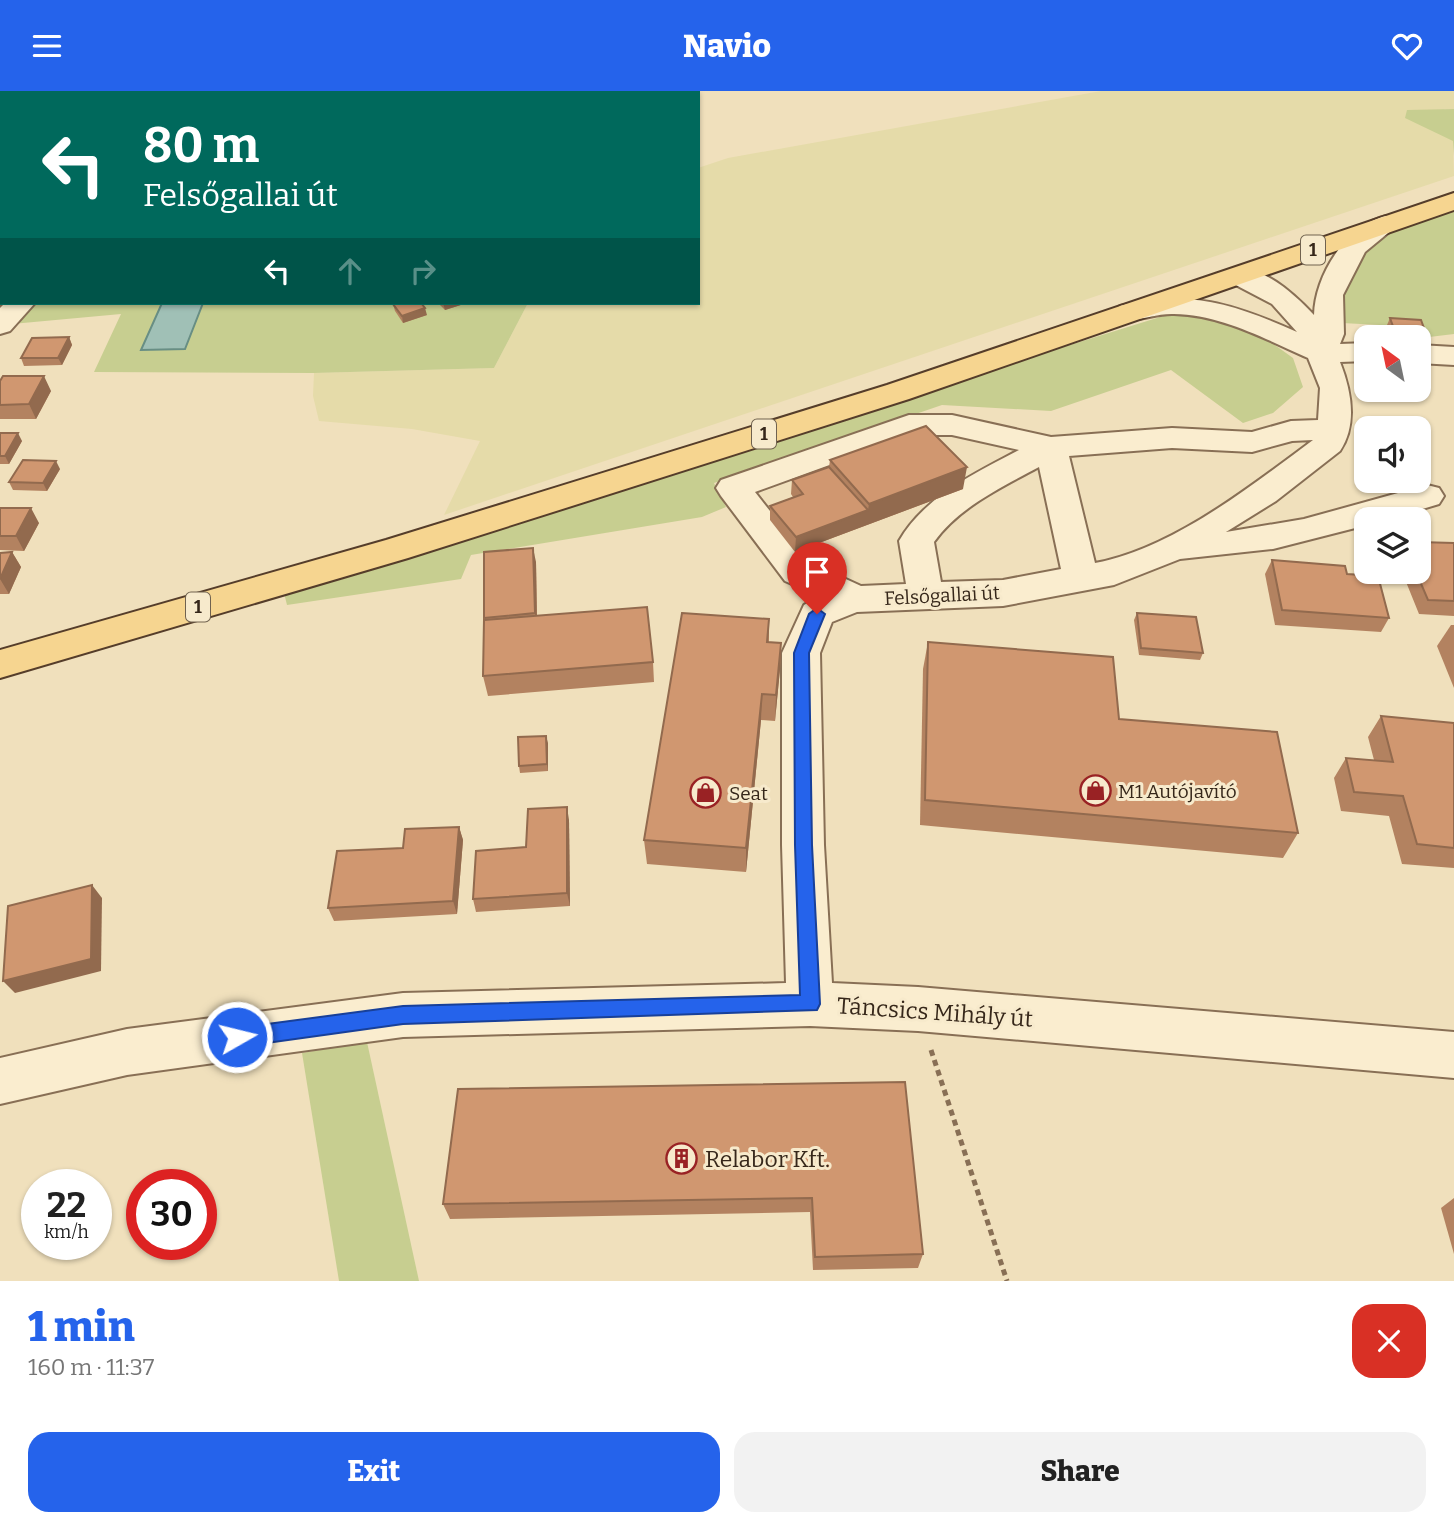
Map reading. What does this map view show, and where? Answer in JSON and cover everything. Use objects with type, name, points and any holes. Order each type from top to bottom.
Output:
[{"type":"main road","name":"1","points":[[0,664],[396,549],[898,392],[1454,201]]},
{"type":"street","points":[[1321,353],[1329,334],[1329,296],[1354,247],[1386,224]]},
{"type":"street","points":[[856,599],[798,572],[733,488],[909,425],[952,425],[1051,447],[1172,438],[1252,442],[1292,431],[1334,429],[1335,388],[1321,353],[1269,320],[1247,293],[1240,276]]},
{"type":"street","points":[[0,325],[19,305]]},
{"type":"street","points":[[1130,312],[1173,305],[1237,316],[1321,353],[1354,352]]},
{"type":"street","points":[[1432,355],[1454,356]]},
{"type":"street","name":"Felsőgallai út","points":[[810,1004],[803,845],[801,653],[817,614],[838,602],[856,599],[1003,593],[1080,576],[1114,572],[1176,547],[1264,493],[1329,445],[1334,429]]},
{"type":"street","points":[[1200,440],[1231,450],[1247,465],[1264,493]]},
{"type":"street","points":[[1051,447],[1080,576]]},
{"type":"street","points":[[926,598],[916,541],[933,518],[981,484],[1051,447]]},
{"type":"street","points":[[1176,547],[1251,543],[1300,533],[1427,496]]},
{"type":"street","name":"Táncsics Mihály út","points":[[0,1081],[127,1052],[403,1015],[810,1004],[918,1009],[1454,1055]]},
{"type":"path","points":[[918,1009],[1007,1281]]},
{"type":"shaded area","points":[[1101,91],[1454,91],[1454,109],[1444,109],[1453,141],[1454,176],[444,515],[480,441],[412,429],[319,421],[313,396],[314,373],[494,368],[527,305],[700,305],[700,167],[728,158]]},
{"type":"green space","points":[[1454,109],[1454,156],[1453,141],[1405,118],[1407,110]]},
{"type":"green space","points":[[1454,206],[1454,334],[1432,337],[1432,325],[1342,323],[1342,285],[1350,268],[1361,254],[1388,233]]},
{"type":"green space","points":[[35,305],[527,305],[494,368],[314,373],[94,372],[121,314],[12,324]]},
{"type":"green space","points":[[1173,313],[1210,314],[1254,330],[1293,358],[1303,387],[1273,413],[1243,423],[1171,370],[1051,411],[942,405],[714,483],[726,507],[702,517],[471,555],[461,579],[287,605],[283,589]]},
{"type":"green space","points":[[367,1042],[419,1281],[339,1281],[302,1053]]},
{"type":"water","points":[[161,305],[202,305],[185,349],[141,350]]},
{"type":"building","points":[[394,305],[423,305],[425,308],[402,316]]},
{"type":"building","points":[[1390,318],[1421,320],[1423,325],[1393,325]]},
{"type":"building","points":[[69,337],[58,358],[21,358],[32,338]]},
{"type":"building","points":[[3,376],[44,376],[29,404],[0,405],[0,381]]},
{"type":"building","points":[[926,426],[967,467],[869,504],[830,460]]},
{"type":"building","points":[[0,433],[18,433],[5,456],[0,456]]},
{"type":"building","points":[[23,460],[56,461],[43,483],[9,482]]},
{"type":"building","points":[[829,467],[868,510],[796,537],[770,506],[803,494],[792,480]]},
{"type":"building","points":[[0,508],[31,508],[16,536],[0,536]]},
{"type":"building","points":[[1431,542],[1454,543],[1454,601],[1428,600],[1421,584],[1431,584]]},
{"type":"building","points":[[533,548],[535,613],[484,618],[484,552]]},
{"type":"building","points":[[12,552],[0,579],[0,553]]},
{"type":"building","points":[[1272,560],[1345,566],[1347,574],[1354,574],[1354,584],[1380,584],[1389,618],[1282,610]]},
{"type":"building","points":[[647,607],[653,662],[483,676],[484,620]]},
{"type":"building","name":"Seat","points":[[682,613],[769,619],[767,642],[781,643],[776,695],[762,694],[746,848],[644,840]]},
{"type":"building","points":[[1137,613],[1196,617],[1203,653],[1141,648]]},
{"type":"building","name":"M1 Autójavító","points":[[928,642],[1113,657],[1119,719],[1277,732],[1298,833],[925,800]]},
{"type":"building","points":[[1381,716],[1454,723],[1454,848],[1417,844],[1403,796],[1354,792],[1346,758],[1393,762]]},
{"type":"building","points":[[546,736],[547,764],[519,766],[518,737]]},
{"type":"building","points":[[567,807],[567,893],[473,899],[476,851],[526,847],[528,809]]},
{"type":"building","points":[[459,827],[453,901],[328,908],[337,851],[403,848],[405,829]]},
{"type":"building","points":[[92,885],[91,959],[3,981],[8,906]]},
{"type":"building","name":"Relabor Kft.","points":[[905,1082],[923,1254],[815,1257],[812,1198],[443,1204],[458,1089]]},
{"type":"place","name":"M1 Autójavító","points":[[1095,791]]},
{"type":"place","name":"Seat","points":[[706,793]]},
{"type":"place","name":"Relabor Kft.","points":[[682,1159]]},
{"type":"route","points":[[237,1037],[403,1015],[810,1004],[803,845],[801,653],[817,614]]}]
